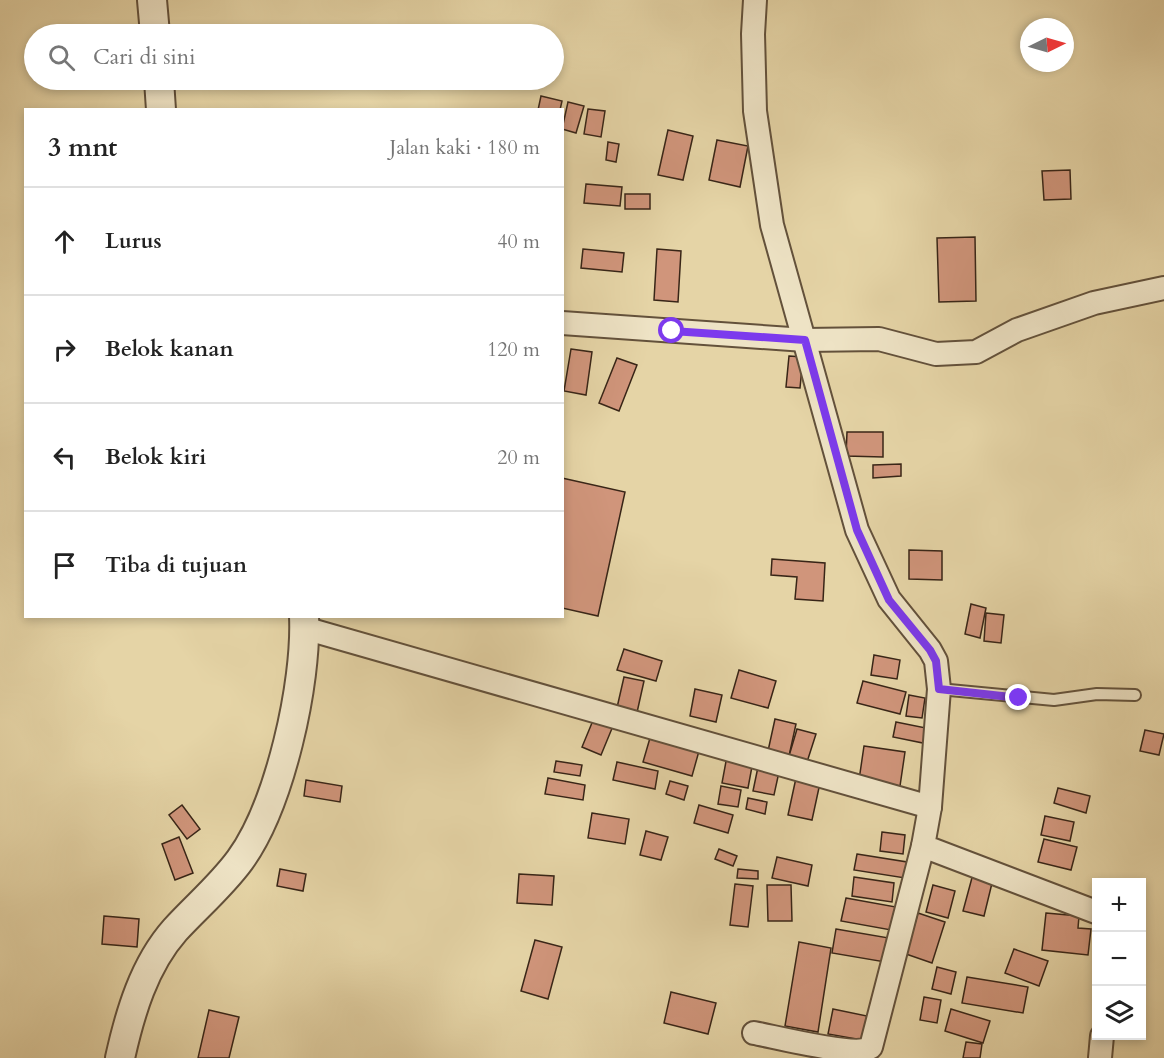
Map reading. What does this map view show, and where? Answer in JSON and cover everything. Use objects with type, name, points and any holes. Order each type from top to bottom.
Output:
[{"type":"street","points":[[152,0],[154,24]]},
{"type":"street","points":[[754,1033],[847,1051],[863,1052],[871,1047],[923,846],[930,807],[939,689],[936,661],[930,650],[889,600],[857,530],[772,225],[762,169],[754,90],[755,0]]},
{"type":"street","points":[[160,90],[161,108]]},
{"type":"street","points":[[564,323],[805,340],[879,339],[936,354],[976,352],[1017,330],[1094,303],[1164,288]]},
{"type":"street","points":[[120,1058],[135,1003],[160,950],[174,931],[225,880],[247,850],[260,822],[290,734],[299,697],[304,622],[930,807]]},
{"type":"street","points":[[923,846],[1092,910]]},
{"type":"street","points":[[1100,1058],[1102,1040]]},
{"type":"lane","points":[[939,689],[1054,700],[1097,694],[1135,695]]},
{"type":"building","points":[[541,96],[562,101],[560,108],[538,108]]},
{"type":"building","points":[[568,102],[584,106],[576,133],[564,130]]},
{"type":"building","points":[[588,109],[605,111],[601,137],[584,134]]},
{"type":"building","points":[[668,130],[693,136],[683,180],[658,175]]},
{"type":"building","points":[[717,140],[748,146],[740,187],[709,180]]},
{"type":"building","points":[[608,142],[619,144],[616,162],[606,160]]},
{"type":"building","points":[[1070,170],[1071,199],[1044,200],[1042,171]]},
{"type":"building","points":[[586,184],[622,187],[620,206],[584,203]]},
{"type":"building","points":[[625,194],[650,194],[650,209],[625,209]]},
{"type":"building","points":[[975,237],[976,301],[939,302],[937,238]]},
{"type":"building","points":[[583,249],[624,253],[622,272],[581,268]]},
{"type":"building","points":[[657,249],[681,251],[678,302],[654,300]]},
{"type":"building","points":[[571,349],[592,352],[586,395],[564,391]]},
{"type":"building","points":[[789,356],[803,357],[800,388],[786,387]]},
{"type":"building","points":[[617,358],[637,365],[619,411],[599,403]]},
{"type":"building","points":[[847,432],[883,432],[883,457],[846,456]]},
{"type":"building","points":[[901,464],[901,476],[873,478],[873,465]]},
{"type":"building","points":[[564,478],[625,492],[598,616],[564,608]]},
{"type":"building","points":[[909,550],[942,551],[942,580],[909,579]]},
{"type":"building","points":[[772,559],[825,563],[823,601],[795,599],[797,577],[771,575]]},
{"type":"building","points":[[971,604],[986,608],[980,638],[965,634]]},
{"type":"building","points":[[986,613],[1004,615],[1001,643],[984,641]]},
{"type":"building","points":[[624,649],[662,661],[656,681],[617,670]]},
{"type":"building","points":[[874,655],[900,660],[897,679],[871,675]]},
{"type":"building","points":[[739,670],[776,681],[768,708],[731,698]]},
{"type":"building","points":[[624,677],[644,681],[636,717],[616,712]]},
{"type":"building","points":[[863,681],[906,692],[900,714],[857,703]]},
{"type":"building","points":[[695,689],[722,695],[716,722],[690,716]]},
{"type":"building","points":[[909,695],[925,698],[922,718],[906,716]]},
{"type":"building","points":[[594,718],[613,726],[601,755],[582,747]]},
{"type":"building","points":[[775,719],[796,724],[789,756],[768,751]]},
{"type":"building","points":[[896,722],[926,728],[923,743],[893,737]]},
{"type":"building","points":[[797,729],[816,734],[807,762],[789,756]]},
{"type":"building","points":[[1145,730],[1164,734],[1159,755],[1140,751]]},
{"type":"building","points":[[650,738],[699,751],[692,776],[643,762]]},
{"type":"building","points":[[864,746],[905,752],[900,786],[859,780]]},
{"type":"building","points":[[727,756],[753,761],[748,788],[722,783]]},
{"type":"building","points":[[556,761],[582,765],[580,776],[554,772]]},
{"type":"building","points":[[617,762],[658,771],[655,789],[613,780]]},
{"type":"building","points":[[758,767],[779,772],[774,795],[753,791]]},
{"type":"building","points":[[548,778],[585,785],[583,800],[545,794]]},
{"type":"building","points":[[796,778],[820,783],[812,820],[788,815]]},
{"type":"building","points":[[306,780],[342,786],[340,802],[304,796]]},
{"type":"building","points":[[670,781],[688,786],[684,800],[666,794]]},
{"type":"building","points":[[721,786],[741,790],[738,807],[718,804]]},
{"type":"building","points":[[1058,788],[1090,796],[1086,813],[1054,803]]},
{"type":"building","points":[[748,798],[767,802],[765,814],[746,809]]},
{"type":"building","points":[[182,805],[200,829],[187,839],[169,815]]},
{"type":"building","points":[[699,805],[733,815],[728,833],[694,823]]},
{"type":"building","points":[[592,813],[629,819],[625,844],[588,838]]},
{"type":"building","points":[[1045,816],[1074,822],[1070,841],[1041,835]]},
{"type":"building","points":[[646,831],[668,837],[661,860],[640,855]]},
{"type":"building","points":[[882,832],[905,835],[903,854],[880,851]]},
{"type":"building","points":[[179,837],[193,873],[175,880],[162,844]]},
{"type":"building","points":[[1044,839],[1077,847],[1071,870],[1038,862]]},
{"type":"building","points":[[719,849],[737,856],[733,866],[715,859]]},
{"type":"building","points":[[857,854],[907,862],[905,878],[854,870]]},
{"type":"building","points":[[777,857],[812,865],[808,886],[772,878]]},
{"type":"building","points":[[280,869],[306,874],[303,891],[277,886]]},
{"type":"building","points":[[738,869],[758,871],[758,879],[737,878]]},
{"type":"building","points":[[519,874],[554,876],[552,905],[517,903]]},
{"type":"building","points":[[973,874],[993,879],[984,916],[963,911]]},
{"type":"building","points":[[854,877],[894,883],[892,902],[852,896]]},
{"type":"building","points":[[735,884],[753,886],[748,927],[730,925]]},
{"type":"building","points":[[767,885],[791,885],[792,921],[768,921]]},
{"type":"building","points":[[933,885],[955,891],[948,918],[926,912]]},
{"type":"building","points":[[846,898],[896,907],[891,930],[841,921]]},
{"type":"building","points":[[918,913],[945,922],[932,963],[906,954]]},
{"type":"building","points":[[1046,913],[1079,916],[1078,928],[1091,929],[1088,955],[1042,950]]},
{"type":"building","points":[[104,916],[139,919],[137,947],[102,944]]},
{"type":"building","points":[[836,929],[889,938],[885,962],[832,953]]},
{"type":"building","points":[[535,940],[562,947],[548,999],[521,991]]},
{"type":"building","points":[[799,942],[831,948],[818,1032],[785,1026]]},
{"type":"building","points":[[1014,949],[1048,961],[1039,986],[1005,973]]},
{"type":"building","points":[[937,967],[956,972],[951,994],[932,989]]},
{"type":"building","points":[[967,977],[1028,987],[1023,1013],[962,1003]]},
{"type":"building","points":[[671,992],[716,1003],[708,1034],[664,1023]]},
{"type":"building","points":[[924,997],[941,1000],[937,1023],[920,1020]]},
{"type":"building","points":[[833,1009],[867,1016],[862,1040],[828,1034]]},
{"type":"building","points":[[951,1009],[990,1021],[983,1043],[945,1031]]},
{"type":"building","points":[[209,1010],[239,1017],[229,1058],[198,1058]]},
{"type":"building","points":[[966,1042],[982,1044],[980,1058],[963,1058]]},
{"type":"route","points":[[672,331],[805,340],[857,530],[889,600],[930,650],[936,661],[939,689],[1019,698]]}]
